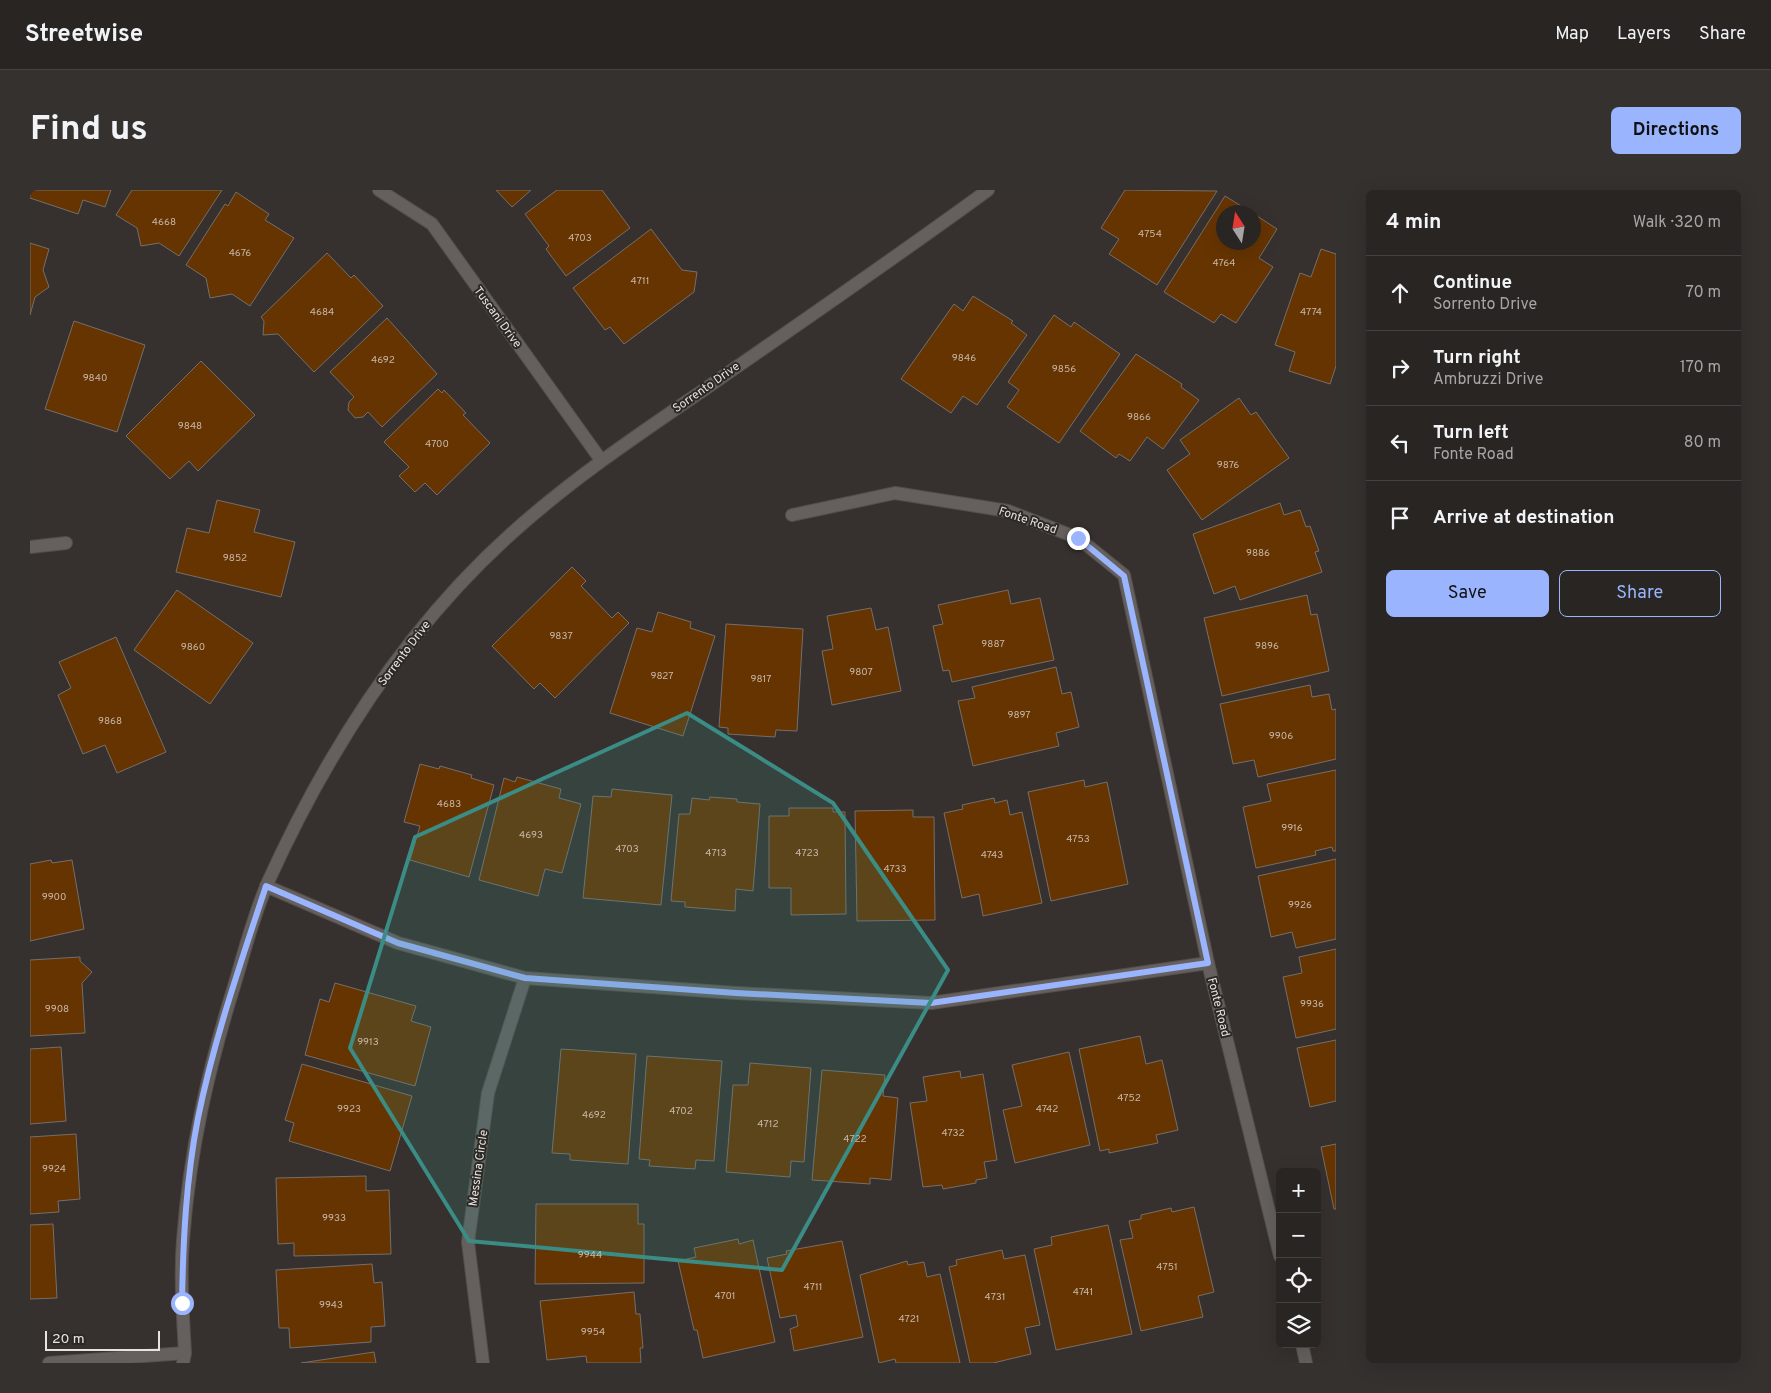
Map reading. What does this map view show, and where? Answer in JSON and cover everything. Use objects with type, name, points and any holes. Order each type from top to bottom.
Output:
[{"type":"street","name":"Tuscani Drive","points":[[379,190],[432,224],[601,460]]},
{"type":"street","name":"Sorrento Drive","points":[[186,1360],[183,1242],[198,1119],[214,1053],[266,886],[311,794],[357,718],[399,658],[434,613],[477,566],[512,532],[601,460],[988,190]]},
{"type":"street","name":"Fonte Road","points":[[792,515],[895,493],[1008,511],[1078,538],[1124,576],[1208,963],[1276,1240]]},
{"type":"street","points":[[30,547],[66,543]]},
{"type":"street","points":[[266,886],[398,943],[525,978],[736,993],[931,1003],[1208,963]]},
{"type":"street","name":"Messina Circle","points":[[483,1363],[468,1242],[488,1094],[525,978]]},
{"type":"street","points":[[1303,1348],[1306,1363]]},
{"type":"street","points":[[49,1363],[186,1360]]},
{"type":"highlighted area","points":[[687,713],[833,803],[948,970],[782,1270],[469,1241],[350,1048],[415,837]]},
{"type":"building","points":[[30,190],[111,190],[105,207],[83,200],[78,214],[30,198]]},
{"type":"building","points":[[132,190],[222,190],[179,256],[159,243],[141,246],[137,228],[116,215]]},
{"type":"building","points":[[496,190],[531,190],[512,207]]},
{"type":"building","points":[[557,190],[602,190],[630,228],[566,276],[546,249],[549,246],[525,214]]},
{"type":"building","points":[[1125,190],[1217,191],[1157,285],[1109,254],[1119,239],[1101,228]]},
{"type":"building","points":[[236,192],[269,214],[265,220],[294,238],[250,306],[232,294],[210,298],[206,278],[186,265],[225,204],[228,206]]},
{"type":"building","points":[[1225,196],[1240,205],[1219,205]]},
{"type":"building","points":[[1216,210],[1216,250],[1261,250],[1261,219],[1277,229],[1259,258],[1273,267],[1236,323],[1221,314],[1214,323],[1164,292]]},
{"type":"building","points":[[651,229],[682,270],[697,272],[694,292],[624,344],[610,327],[605,330],[573,288]]},
{"type":"building","points":[[30,243],[49,249],[43,270],[49,287],[35,297],[30,315]]},
{"type":"building","points":[[1321,249],[1336,254],[1336,366],[1330,384],[1289,371],[1295,352],[1275,345],[1300,273],[1311,277]]},
{"type":"building","points":[[327,253],[351,278],[354,275],[383,306],[314,372],[278,334],[263,335],[264,321],[261,317]]},
{"type":"building","points":[[973,296],[1013,321],[1011,323],[1027,335],[977,405],[963,396],[951,413],[901,379],[954,304],[963,311]]},
{"type":"building","points":[[1054,315],[1071,327],[1074,322],[1120,354],[1059,443],[1007,407],[1019,390],[1008,382]]},
{"type":"building","points":[[387,318],[437,374],[382,427],[368,412],[363,417],[355,418],[348,410],[349,402],[354,397],[330,372]]},
{"type":"building","points":[[74,321],[145,345],[117,432],[45,409]]},
{"type":"building","points":[[1136,354],[1182,384],[1181,387],[1199,400],[1163,449],[1147,437],[1130,461],[1119,454],[1116,458],[1080,431]]},
{"type":"building","points":[[201,361],[255,415],[198,471],[189,461],[170,479],[126,436]]},
{"type":"building","points":[[438,389],[442,393],[444,390],[466,413],[463,415],[490,443],[437,495],[425,483],[415,492],[399,476],[409,467],[384,442]]},
{"type":"building","points":[[1239,398],[1251,415],[1256,412],[1289,458],[1202,520],[1167,470],[1190,454],[1180,440]]},
{"type":"building","points":[[217,500],[260,510],[254,532],[295,542],[281,597],[176,572],[187,528],[209,533]]},
{"type":"building","points":[[1280,503],[1284,515],[1300,510],[1306,527],[1310,526],[1319,551],[1315,552],[1322,572],[1240,600],[1235,586],[1214,594],[1193,534]]},
{"type":"building","points":[[572,567],[586,581],[581,586],[612,618],[618,612],[629,623],[555,698],[540,683],[534,689],[492,646]]},
{"type":"building","points":[[177,590],[253,643],[210,704],[134,650]]},
{"type":"building","points":[[1008,590],[1011,604],[1040,598],[1054,660],[952,682],[949,670],[943,671],[933,626],[943,624],[938,605]]},
{"type":"building","points":[[1307,595],[1311,615],[1317,614],[1329,671],[1222,696],[1204,618]]},
{"type":"building","points":[[871,608],[876,630],[888,627],[901,691],[832,705],[822,651],[833,649],[827,616]]},
{"type":"building","points":[[658,612],[691,622],[690,628],[715,636],[683,736],[610,713],[637,628],[652,632]]},
{"type":"building","points":[[726,624],[803,629],[797,731],[776,730],[775,737],[728,734],[728,728],[719,727]]},
{"type":"building","points":[[116,637],[166,752],[117,773],[105,745],[83,754],[58,695],[71,688],[59,662]]},
{"type":"building","points":[[1056,667],[1062,694],[1071,692],[1079,727],[1056,733],[1059,746],[973,766],[958,701],[975,698],[972,687]]},
{"type":"building","points":[[1310,685],[1312,697],[1329,694],[1332,710],[1336,709],[1336,759],[1258,777],[1254,760],[1233,764],[1220,704]]},
{"type":"building","points":[[420,764],[439,769],[440,766],[472,775],[471,778],[494,785],[469,877],[410,860],[420,826],[404,822]]},
{"type":"building","points":[[1336,770],[1336,851],[1333,851],[1332,847],[1315,851],[1316,855],[1256,868],[1243,807],[1271,801],[1267,784]]},
{"type":"building","points":[[517,777],[561,789],[559,798],[581,804],[562,873],[545,869],[538,896],[479,880],[504,778],[515,782]]},
{"type":"building","points":[[1084,780],[1085,787],[1107,782],[1128,884],[1051,901],[1028,792]]},
{"type":"building","points":[[612,789],[672,795],[661,905],[583,898],[593,796],[611,797]]},
{"type":"building","points":[[710,797],[737,799],[737,802],[760,804],[753,891],[736,889],[735,911],[685,907],[685,902],[671,901],[679,814],[690,814],[692,798],[709,800]]},
{"type":"building","points":[[994,798],[995,803],[1007,800],[1010,815],[1022,812],[1042,903],[983,916],[979,894],[962,898],[944,813],[963,809],[962,805]]},
{"type":"building","points":[[789,808],[833,808],[833,812],[845,812],[846,914],[791,915],[791,888],[769,888],[769,816],[789,816]]},
{"type":"building","points":[[913,810],[913,817],[934,817],[935,920],[857,921],[855,811]]},
{"type":"building","points":[[1336,859],[1336,939],[1296,948],[1292,932],[1271,937],[1258,876]]},
{"type":"building","points":[[51,860],[52,863],[72,860],[84,929],[30,941],[30,864]]},
{"type":"building","points":[[1336,949],[1336,1029],[1296,1038],[1283,977],[1302,973],[1299,957]]},
{"type":"building","points":[[80,957],[80,961],[92,972],[82,983],[85,1033],[30,1036],[30,960]]},
{"type":"building","points":[[335,983],[416,1006],[411,1021],[431,1027],[415,1086],[305,1055],[320,999],[329,1002]]},
{"type":"building","points":[[1140,1036],[1146,1064],[1162,1060],[1178,1130],[1156,1135],[1158,1143],[1109,1153],[1109,1149],[1100,1151],[1079,1049]]},
{"type":"building","points":[[1336,1040],[1336,1101],[1310,1107],[1297,1048]]},
{"type":"building","points":[[61,1047],[66,1121],[30,1124],[30,1049]]},
{"type":"building","points":[[561,1049],[636,1054],[628,1164],[570,1160],[570,1154],[552,1153]]},
{"type":"building","points":[[1069,1052],[1090,1145],[1015,1163],[1003,1110],[1022,1106],[1012,1065]]},
{"type":"building","points":[[647,1056],[722,1061],[714,1161],[696,1160],[695,1169],[649,1166],[650,1160],[639,1159]]},
{"type":"building","points":[[750,1063],[811,1068],[804,1162],[791,1161],[790,1177],[726,1172],[733,1085],[748,1085]]},
{"type":"building","points":[[302,1064],[412,1096],[390,1171],[289,1141],[294,1123],[285,1120]]},
{"type":"building","points":[[822,1070],[885,1075],[883,1096],[898,1098],[891,1180],[870,1178],[870,1184],[812,1180]]},
{"type":"building","points":[[960,1071],[961,1078],[983,1074],[997,1160],[984,1162],[987,1178],[976,1180],[976,1183],[943,1189],[942,1185],[923,1187],[910,1103],[927,1101],[923,1077]]},
{"type":"building","points":[[76,1134],[80,1199],[58,1201],[59,1212],[30,1214],[30,1137]]},
{"type":"building","points":[[1336,1144],[1336,1209],[1334,1209],[1321,1147]]},
{"type":"building","points":[[366,1176],[366,1191],[389,1190],[391,1254],[294,1256],[294,1243],[278,1244],[276,1178]]},
{"type":"building","points":[[536,1204],[638,1204],[638,1224],[644,1224],[644,1283],[535,1284]]},
{"type":"building","points":[[1194,1207],[1214,1292],[1198,1296],[1203,1317],[1141,1331],[1120,1240],[1133,1238],[1129,1221],[1141,1219],[1141,1215],[1171,1208],[1172,1212]]},
{"type":"building","points":[[53,1224],[57,1298],[30,1299],[30,1225]]},
{"type":"building","points":[[1108,1225],[1132,1334],[1056,1350],[1034,1249],[1052,1245],[1051,1237]]},
{"type":"building","points":[[738,1239],[739,1244],[753,1240],[775,1342],[703,1358],[697,1330],[694,1330],[678,1261],[696,1257],[694,1248]]},
{"type":"building","points":[[842,1241],[863,1337],[794,1351],[790,1329],[798,1326],[796,1315],[780,1318],[767,1258],[787,1254],[786,1251]]},
{"type":"building","points":[[1002,1250],[1004,1259],[1025,1255],[1040,1325],[1025,1328],[1031,1354],[993,1363],[970,1363],[949,1267],[957,1265],[956,1260]]},
{"type":"building","points":[[907,1261],[908,1265],[924,1262],[927,1277],[940,1274],[960,1363],[896,1363],[895,1359],[879,1363],[860,1275]]},
{"type":"building","points":[[372,1264],[374,1283],[382,1282],[385,1326],[371,1327],[371,1342],[290,1348],[289,1328],[279,1328],[276,1270]]},
{"type":"building","points":[[634,1292],[636,1314],[640,1314],[643,1348],[640,1348],[641,1363],[587,1363],[586,1356],[547,1360],[540,1301]]},
{"type":"building","points":[[374,1352],[376,1363],[301,1363]]},
{"type":"route","points":[[182,1303],[183,1242],[190,1170],[198,1119],[214,1053],[266,886],[398,943],[525,978],[736,993],[931,1003],[1208,963],[1124,576],[1078,538]]}]
